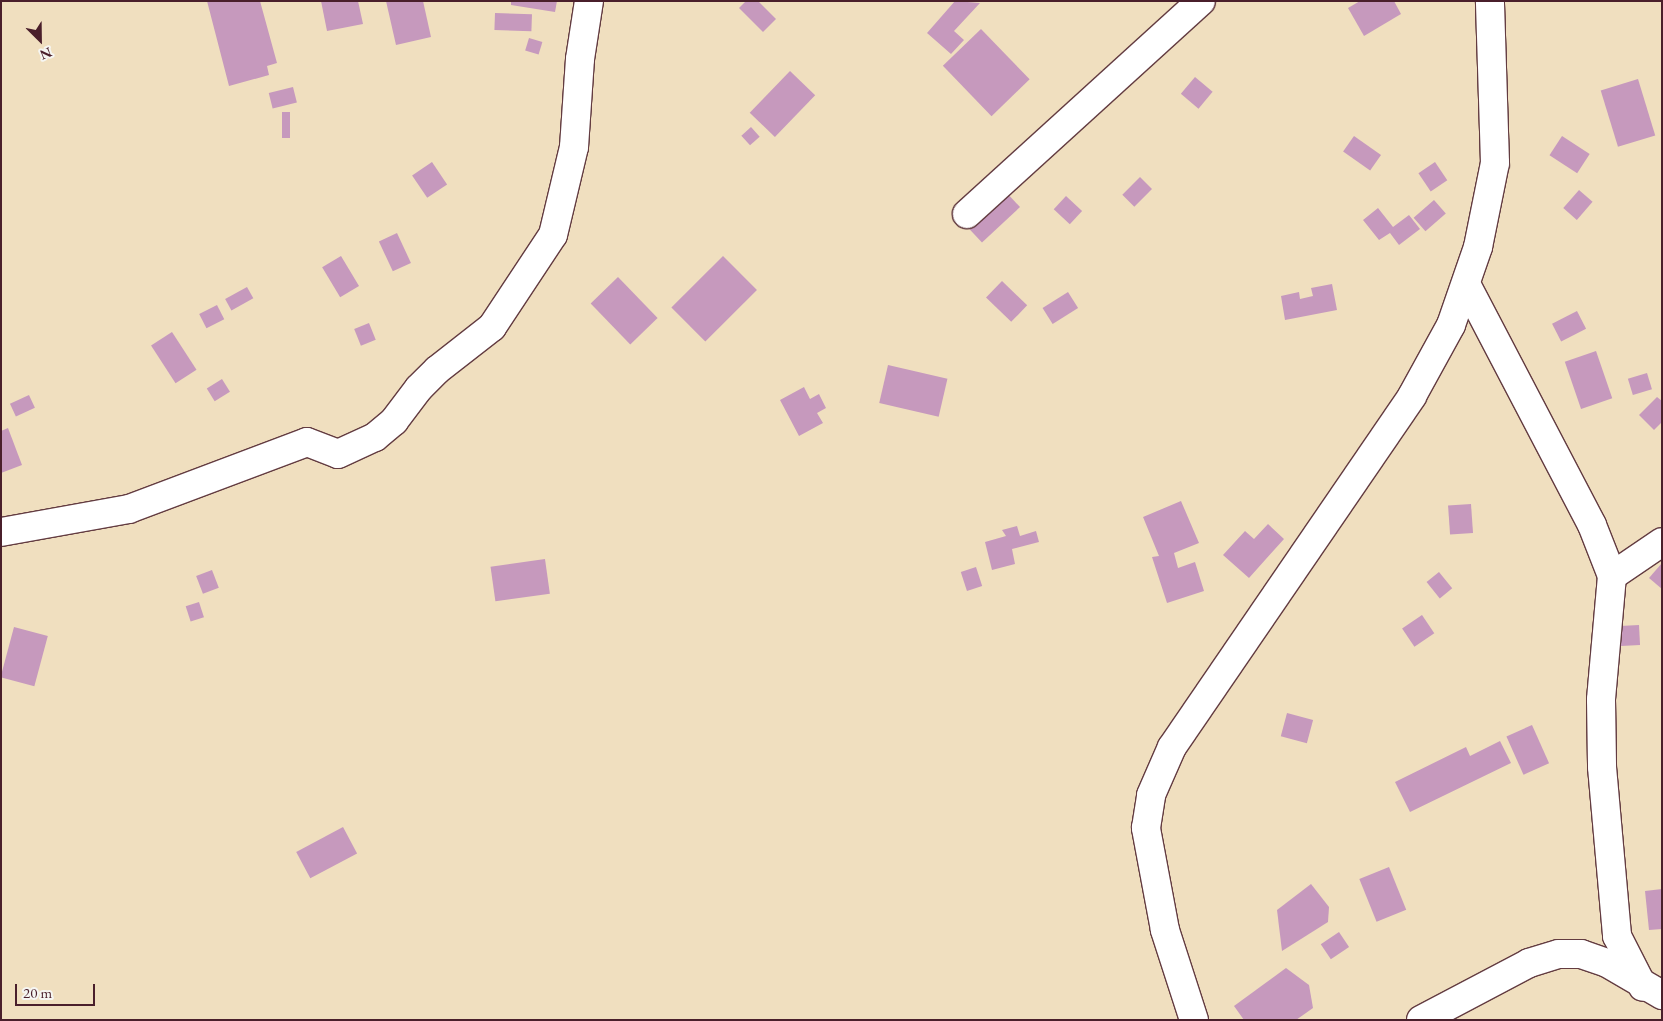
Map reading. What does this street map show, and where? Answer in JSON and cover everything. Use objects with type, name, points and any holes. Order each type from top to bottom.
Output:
[{"type":"street","points":[[1,532],[129,509],[307,442],[338,454],[375,437],[394,421],[419,388],[437,370],[492,327],[553,235],[574,147],[580,59],[589,1]]},
{"type":"street","points":[[967,214],[1201,1]]},
{"type":"street","points":[[1194,1020],[1165,930],[1146,828],[1151,795],[1172,747],[1412,396],[1452,325],[1478,247],[1495,163],[1490,1]]},
{"type":"street","points":[[1466,284],[1592,525],[1612,576],[1601,700],[1602,767],[1617,936],[1652,991]]},
{"type":"street","points":[[1612,576],[1662,542]]},
{"type":"street","points":[[1421,1020],[1529,963],[1559,954],[1581,954],[1607,963],[1652,991]]},
{"type":"building","points":[[207,1],[260,1],[277,63],[267,66],[269,75],[229,86]]},
{"type":"building","points":[[321,1],[358,1],[363,24],[327,31]]},
{"type":"building","points":[[386,1],[423,1],[431,37],[396,45]]},
{"type":"building","points":[[511,1],[557,1],[555,12],[511,5]]},
{"type":"building","points":[[746,1],[758,1],[776,19],[763,32],[739,8]]},
{"type":"building","points":[[955,1],[980,3],[954,31],[964,40],[951,54],[927,33]]},
{"type":"building","points":[[1360,1],[1394,1],[1401,14],[1364,36],[1348,8]]},
{"type":"building","points":[[495,13],[532,14],[531,31],[494,30]]},
{"type":"building","points":[[981,29],[1030,79],[992,116],[943,66]]},
{"type":"building","points":[[529,38],[542,42],[539,55],[525,50]]},
{"type":"building","points":[[790,71],[815,95],[775,137],[750,113]]},
{"type":"building","points":[[1195,77],[1213,92],[1198,109],[1181,94]]},
{"type":"building","points":[[1638,79],[1655,135],[1618,147],[1601,90]]},
{"type":"building","points":[[293,87],[297,103],[273,109],[269,93]]},
{"type":"building","points":[[282,112],[290,112],[290,138],[282,138]]},
{"type":"building","points":[[751,127],[760,137],[750,145],[741,136]]},
{"type":"building","points":[[1354,136],[1381,155],[1370,170],[1343,152]]},
{"type":"building","points":[[1562,136],[1590,154],[1577,173],[1549,155]]},
{"type":"building","points":[[432,162],[447,184],[427,198],[412,175]]},
{"type":"building","points":[[1435,162],[1447,180],[1431,191],[1418,173]]},
{"type":"building","points":[[1140,177],[1152,189],[1134,207],[1122,195]]},
{"type":"building","points":[[1579,190],[1593,202],[1577,220],[1563,208]]},
{"type":"building","points":[[1005,191],[1020,207],[982,243],[967,226]]},
{"type":"building","points":[[1066,196],[1082,211],[1070,224],[1054,209]]},
{"type":"building","points":[[1434,200],[1446,214],[1425,231],[1414,218]]},
{"type":"building","points":[[1378,208],[1393,227],[1409,215],[1420,229],[1399,245],[1390,233],[1379,240],[1363,220]]},
{"type":"building","points":[[397,233],[411,263],[393,271],[379,241]]},
{"type":"building","points":[[341,256],[359,286],[340,297],[322,267]]},
{"type":"building","points":[[723,256],[757,290],[705,342],[671,308]]},
{"type":"building","points":[[618,277],[658,318],[630,344],[591,303]]},
{"type":"building","points":[[1002,281],[1027,305],[1011,322],[986,298]]},
{"type":"building","points":[[1332,284],[1337,310],[1285,320],[1281,296],[1299,292],[1300,299],[1313,296],[1311,288]]},
{"type":"building","points":[[247,287],[253,298],[231,310],[225,299]]},
{"type":"building","points":[[1068,292],[1078,308],[1053,324],[1043,308]]},
{"type":"building","points":[[217,305],[224,319],[206,328],[199,314]]},
{"type":"building","points":[[1577,311],[1586,329],[1561,342],[1552,324]]},
{"type":"building","points":[[369,323],[376,340],[361,346],[354,329]]},
{"type":"building","points":[[172,332],[197,370],[176,383],[151,346]]},
{"type":"building","points":[[1596,351],[1612,398],[1581,409],[1565,362]]},
{"type":"building","points":[[888,365],[947,379],[939,417],[879,403]]},
{"type":"building","points":[[1647,373],[1652,389],[1633,395],[1628,379]]},
{"type":"building","points":[[222,379],[230,392],[215,401],[207,389]]},
{"type":"building","points":[[804,387],[810,399],[819,394],[826,408],[817,413],[823,423],[799,436],[780,400]]},
{"type":"building","points":[[29,395],[35,408],[16,417],[10,404]]},
{"type":"building","points":[[1657,397],[1662,401],[1662,422],[1654,430],[1639,415]]},
{"type":"building","points":[[8,428],[22,465],[1,473],[1,431]]},
{"type":"building","points":[[1181,501],[1199,543],[1174,553],[1178,568],[1195,562],[1204,591],[1167,603],[1152,557],[1159,556],[1143,517]]},
{"type":"building","points":[[1471,504],[1473,533],[1450,535],[1448,506]]},
{"type":"building","points":[[1268,524],[1284,539],[1249,578],[1223,555],[1245,531],[1254,539]]},
{"type":"building","points":[[1017,526],[1020,536],[1036,531],[1039,542],[1012,549],[1015,564],[992,570],[985,542],[1006,536],[1002,530]]},
{"type":"building","points":[[545,559],[550,594],[495,601],[491,567]]},
{"type":"building","points":[[1662,563],[1662,589],[1649,578]]},
{"type":"building","points":[[976,567],[982,586],[967,591],[961,572]]},
{"type":"building","points":[[212,570],[219,588],[203,594],[196,576]]},
{"type":"building","points":[[1439,572],[1452,588],[1440,598],[1427,582]]},
{"type":"building","points":[[199,602],[204,617],[191,622],[186,606]]},
{"type":"building","points":[[1422,615],[1434,633],[1414,647],[1402,628]]},
{"type":"building","points":[[1639,625],[1640,645],[1621,646],[1620,626]]},
{"type":"building","points":[[14,627],[48,636],[34,686],[1,677]]},
{"type":"building","points":[[1287,713],[1313,720],[1307,743],[1281,736]]},
{"type":"building","points":[[1532,725],[1549,763],[1524,775],[1506,736]]},
{"type":"building","points":[[1500,741],[1511,763],[1410,812],[1395,782],[1466,747],[1470,756]]},
{"type":"building","points":[[343,827],[357,853],[310,878],[296,852]]},
{"type":"building","points":[[1389,867],[1406,910],[1377,922],[1359,879]]},
{"type":"building","points":[[1311,884],[1329,907],[1328,922],[1282,951],[1277,910]]},
{"type":"building","points":[[1662,889],[1662,929],[1649,930],[1645,891]]},
{"type":"building","points":[[1339,932],[1349,947],[1331,959],[1321,944]]},
{"type":"building","points":[[1286,968],[1309,985],[1313,1008],[1296,1020],[1244,1020],[1234,1006]]}]
